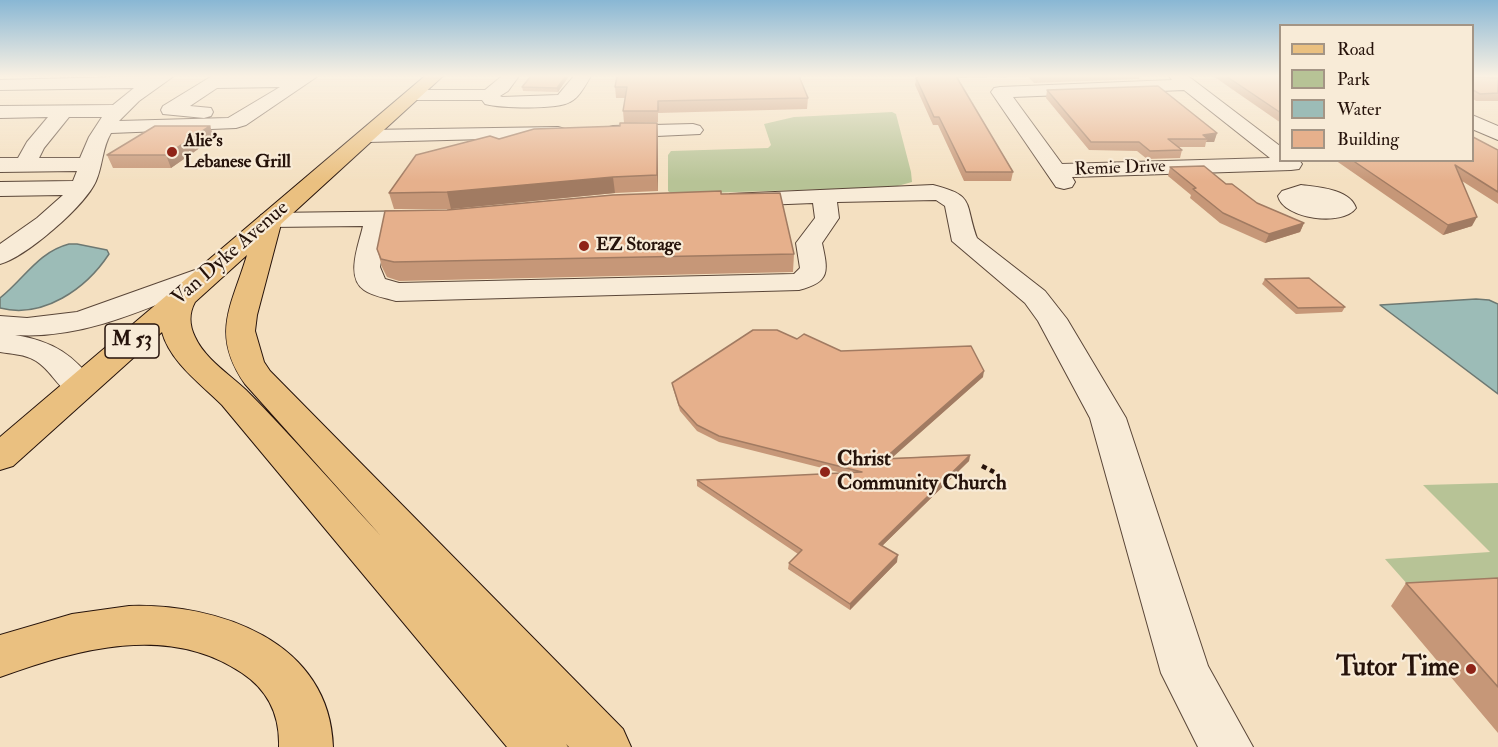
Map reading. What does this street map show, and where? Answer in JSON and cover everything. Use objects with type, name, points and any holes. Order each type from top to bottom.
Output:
[{"type":"main road","name":"Van Dyke Avenue","points":[[0,457],[396,111]]},
{"type":"main road","points":[[270,220],[242,315],[240,332],[248,362],[257,377],[604,747]]},
{"type":"main road","points":[[197,285],[176,312],[175,330],[182,346],[234,398],[541,747]]},
{"type":"main road","points":[[0,656],[59,637],[105,629],[147,625],[188,628],[221,638],[250,651],[275,669],[293,693],[305,724],[306,747]]},
{"type":"street","points":[[0,112],[64,111],[111,119],[216,126],[239,121],[255,111]]},
{"type":"street","points":[[0,165],[29,155],[47,129],[64,111]]},
{"type":"street","points":[[0,256],[12,238],[60,211],[80,188],[93,148],[111,119],[119,111]]},
{"type":"street","points":[[189,126],[212,111]]},
{"type":"street","name":"Remie Drive","points":[[1013,111],[1060,177],[1279,161]]},
{"type":"street","points":[[1221,111],[1279,155]]},
{"type":"street","points":[[1474,122],[1498,134]]},
{"type":"street","points":[[0,129],[47,129]]},
{"type":"street","points":[[368,136],[693,130]]},
{"type":"street","points":[[0,146],[29,155],[89,164]]},
{"type":"street","points":[[1289,162],[1315,183],[1321,194]]},
{"type":"street","points":[[0,189],[80,188]]},
{"type":"street","points":[[708,200],[933,192],[954,199],[959,206],[961,230],[965,242],[1035,297],[1052,319],[1108,418],[1186,674],[1226,747]]},
{"type":"street","points":[[380,219],[376,225],[366,267],[373,284],[396,292],[799,282],[812,276],[814,268],[809,243],[815,231],[824,225],[827,218],[824,196]]},
{"type":"street","points":[[20,211],[60,211]]},
{"type":"street","points":[[270,220],[451,218]]},
{"type":"street","points":[[0,325],[28,328],[70,323],[197,285]]},
{"type":"street","points":[[0,343],[31,346],[46,352],[80,387]]},
{"type":"path","points":[[982,466],[994,472]]},
{"type":"green space","points":[[892,112],[896,114],[912,182],[894,187],[672,194],[668,191],[668,155],[671,151],[768,148],[771,145],[764,124],[794,117]]},
{"type":"green space","points":[[1498,483],[1498,600],[1425,604],[1385,559],[1490,552],[1423,485]]},
{"type":"water","points":[[69,244],[107,250],[109,254],[88,279],[62,298],[32,309],[0,308],[0,298],[32,267],[49,253]]},
{"type":"water","points":[[1489,300],[1498,304],[1498,394],[1380,305]]},
{"type":"building","points":[[931,111],[977,111],[1013,172],[966,172],[939,117],[934,117]]},
{"type":"building","points":[[1065,111],[1189,111],[1217,133],[1203,135],[1208,139],[1168,139],[1182,150],[1150,151],[1139,142],[1091,142]]},
{"type":"building","points":[[620,123],[657,123],[657,175],[447,192],[389,193],[416,155],[490,136],[499,139],[534,129],[620,126]]},
{"type":"building","points":[[155,126],[210,126],[166,155],[107,155]]},
{"type":"building","points":[[1474,138],[1498,150],[1498,192],[1455,165],[1477,217],[1448,225],[1355,162],[1474,162]]},
{"type":"building","points":[[1204,166],[1226,184],[1232,184],[1257,203],[1304,223],[1269,234],[1223,213],[1170,167]]},
{"type":"building","name":"EZ Storage","points":[[721,191],[721,194],[780,193],[794,254],[394,262],[381,259],[377,249],[385,211],[447,210],[613,195]]},
{"type":"building","points":[[1309,278],[1345,307],[1298,308],[1265,279]]},
{"type":"building","name":"Christ Community Church","points":[[753,330],[777,330],[797,339],[804,334],[841,351],[971,346],[984,371],[884,459],[970,455],[879,544],[898,555],[850,604],[789,563],[802,550],[697,480],[862,472],[719,436],[697,425],[679,405],[672,383]]},
{"type":"building","points":[[1498,578],[1498,687],[1406,583]]},
{"type":"place","name":"Alie's Lebanese Grill","points":[[172,152]]},
{"type":"place","name":"EZ Storage","points":[[584,246]]},
{"type":"place","name":"Christ Community Church","points":[[825,472]]},
{"type":"place","name":"Tutor Time","points":[[1471,669]]}]
